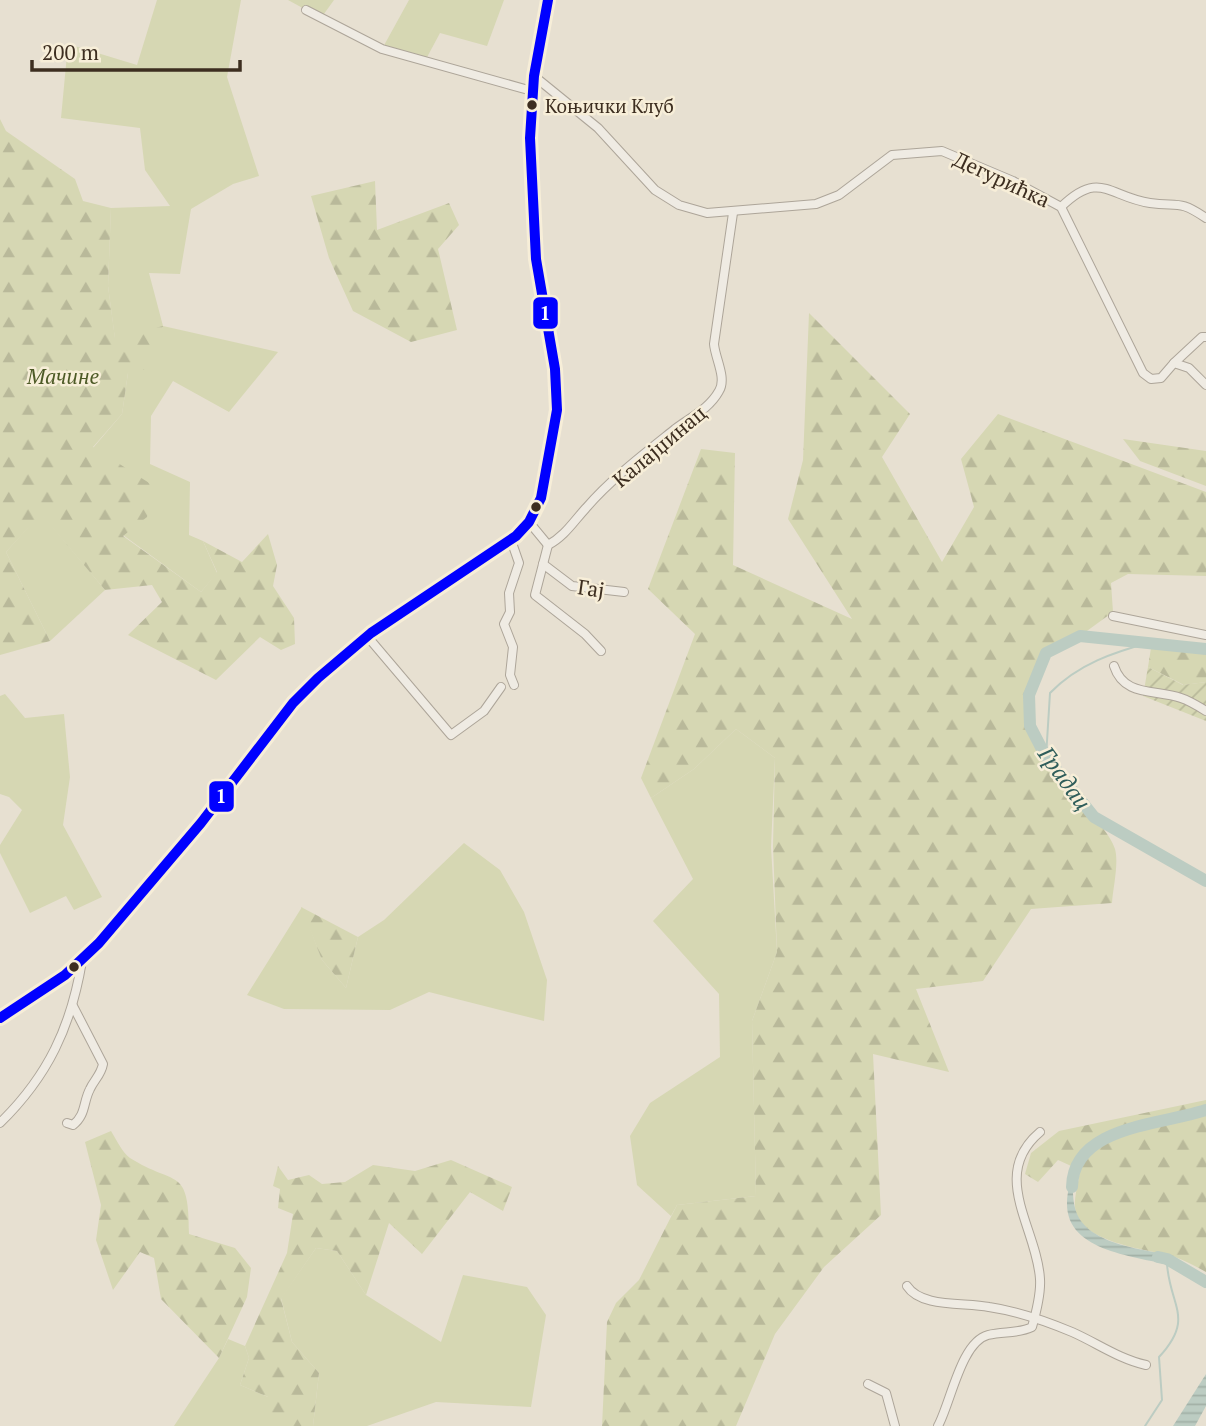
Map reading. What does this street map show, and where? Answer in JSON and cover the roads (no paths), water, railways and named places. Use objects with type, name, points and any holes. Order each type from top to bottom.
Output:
[{"type":"main road","points":[[0,1018],[53,984],[82,961],[201,823],[299,696],[367,636],[511,540],[529,522],[544,488],[557,400],[534,240],[530,138],[532,91],[548,0]]},
{"type":"street","points":[[306,10],[382,49],[532,91]]},
{"type":"street","name":"Дегурићка","points":[[534,76],[598,128],[655,191],[679,205],[707,213],[733,213],[816,204],[839,195],[892,155],[942,152],[1013,181],[1061,207],[1143,373],[1151,380],[1161,378],[1174,363]]},
{"type":"street","points":[[1061,207],[1077,191],[1102,186],[1150,203],[1170,202],[1189,207],[1206,218]]},
{"type":"street","name":"Калајџинац","points":[[548,545],[656,445],[708,406],[721,388],[721,371],[714,344],[733,213]]},
{"type":"street","points":[[1206,337],[1202,337],[1174,363],[1189,368],[1206,385]]},
{"type":"street","points":[[529,522],[548,545],[535,594],[586,634],[601,651]]},
{"type":"street","points":[[511,540],[519,563],[509,593],[510,612],[504,624],[513,647],[510,675],[514,684]]},
{"type":"street","name":"Гај","points":[[544,564],[572,586],[624,592]]},
{"type":"street","points":[[1113,616],[1206,635]]},
{"type":"street","points":[[367,636],[451,735],[484,711],[501,687]]},
{"type":"street","points":[[1114,666],[1118,678],[1129,687],[1181,698],[1206,711]]},
{"type":"street","points":[[0,1123],[33,1087],[52,1059],[73,1006],[82,961]]},
{"type":"street","points":[[67,1123],[73,1125],[78,1120],[103,1064],[73,1006]]},
{"type":"street","points":[[938,1426],[966,1355],[974,1343],[986,1335],[1023,1332],[1032,1327],[1040,1279],[1017,1192],[1017,1170],[1024,1146],[1040,1132]]},
{"type":"street","points":[[907,1286],[912,1294],[927,1300],[986,1306],[1070,1331],[1128,1361],[1146,1365]]},
{"type":"street","points":[[868,1384],[886,1394],[895,1426]]},
{"type":"waterway","name":"Градац","points":[[1206,649],[1080,636],[1046,653],[1029,695],[1030,726],[1046,757],[1094,817],[1206,881]]},
{"type":"waterway","points":[[1046,757],[1050,693],[1072,674],[1097,660],[1152,642]]},
{"type":"waterway","name":"Градац","points":[[1072,1187],[1076,1167],[1087,1151],[1104,1139],[1123,1131],[1206,1110]]},
{"type":"waterway","name":"Градац","points":[[1158,1257],[1167,1259],[1206,1282]]},
{"type":"waterway","points":[[1145,1426],[1162,1400],[1159,1357],[1170,1344],[1178,1322],[1167,1264]]},
{"type":"place","name":"Коњички Клуб","points":[[532,105]]},
{"type":"park label","name":"Мачине","points":[[63,376]]}]
